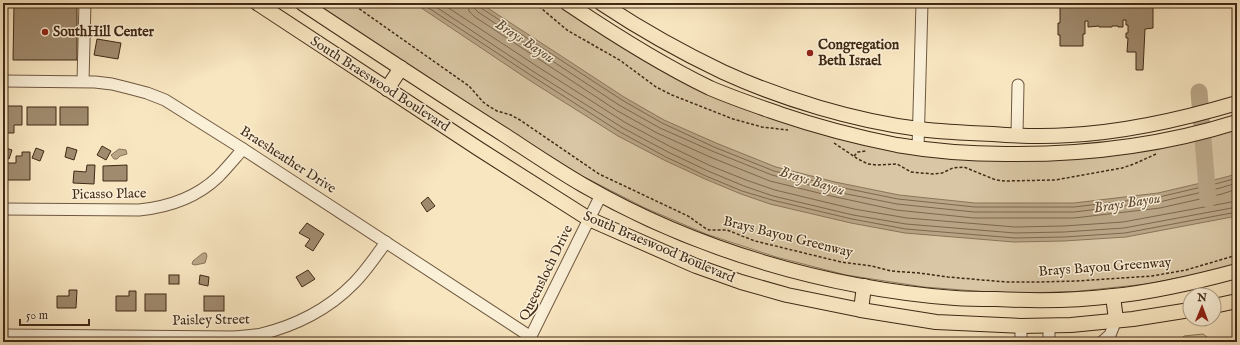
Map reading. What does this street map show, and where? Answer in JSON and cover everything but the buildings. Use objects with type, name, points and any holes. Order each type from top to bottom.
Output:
[{"type":"main road","name":"South Braeswood Boulevard","points":[[257,3],[479,149],[589,219],[696,266],[741,282],[787,295],[860,310],[936,322],[1049,326],[1116,320],[1182,311]]},
{"type":"main road","name":"South Braeswood Boulevard","points":[[302,3],[583,185],[671,229],[733,252],[769,263],[817,276],[864,286],[956,298],[1025,300],[1058,300],[1113,296],[1166,288],[1237,271]]},
{"type":"main road","points":[[567,3],[585,8],[638,49],[711,88],[804,122],[897,145],[980,154],[1079,153],[1170,140],[1237,122]]},
{"type":"main road","points":[[601,3],[676,48],[724,72],[771,91],[814,106],[864,119],[918,129],[962,133],[1069,135],[1132,128],[1166,122],[1237,103]]},
{"type":"main road","points":[[387,89],[401,68]]},
{"type":"main road","points":[[1132,128],[1136,146]]},
{"type":"main road","points":[[1024,135],[1032,154]]},
{"type":"main road","points":[[860,310],[864,286]]},
{"type":"main road","points":[[1113,296],[1116,320]]},
{"type":"main road","points":[[1222,304],[1237,301]]},
{"type":"street","points":[[82,81],[85,3]]},
{"type":"street","points":[[918,148],[922,3]]},
{"type":"street","name":"Braesheather Drive","points":[[3,82],[82,81],[112,84],[147,93],[165,100],[386,242],[530,340]]},
{"type":"street","points":[[1018,85],[1024,135]]},
{"type":"street","name":"Picasso Place","points":[[3,209],[139,210],[158,208],[177,203],[196,194],[218,177],[243,149]]},
{"type":"street","name":"Queensloch Drive","points":[[530,340],[602,195]]},
{"type":"street","name":"Paisley Street","points":[[3,335],[233,337],[259,334],[283,327],[320,310],[357,280],[386,242]]},
{"type":"street","points":[[1102,342],[1110,334],[1116,320]]},
{"type":"street","points":[[1021,326],[1021,342]]},
{"type":"street","points":[[1049,326],[1049,342]]},
{"type":"path","name":"Brays Bayou Greenway","points":[[351,3],[469,86],[483,102],[490,107],[520,120],[599,174],[688,216],[709,230],[727,230],[790,250],[841,262],[872,266],[891,271],[919,273],[948,278],[1006,282],[1077,281],[1152,276],[1182,271],[1237,255]]},
{"type":"path","points":[[1076,342],[1093,342]]},
{"type":"shaded area","points":[[316,3],[560,3],[620,43],[751,110],[1009,160],[1237,129],[1237,264],[1212,271],[1147,284],[1071,292],[1001,293],[924,287],[846,275],[776,257],[706,234],[645,208],[584,177],[526,141]]},
{"type":"shaded area","points":[[1203,334],[1207,337],[1208,342],[1180,341],[1184,336]]},
{"type":"water","name":"Brays Bayou","points":[[414,3],[480,3],[624,97],[664,120],[776,167],[835,182],[899,195],[975,203],[1074,203],[1158,193],[1237,174],[1237,216],[1126,237],[1064,241],[1014,242],[905,233],[851,223],[770,204],[705,179],[618,136],[529,80]]},
{"type":"water","points":[[119,149],[126,150],[127,154],[114,159],[111,155]]},
{"type":"water","points":[[203,253],[206,253],[207,256],[205,263],[195,265],[192,264],[193,261]]},
{"type":"waterway","points":[[1199,92],[1208,199]]},
{"type":"place","name":"SouthHill Center","points":[[45,32]]},
{"type":"place","name":"Congregation Beth Israel","points":[[810,53]]}]
